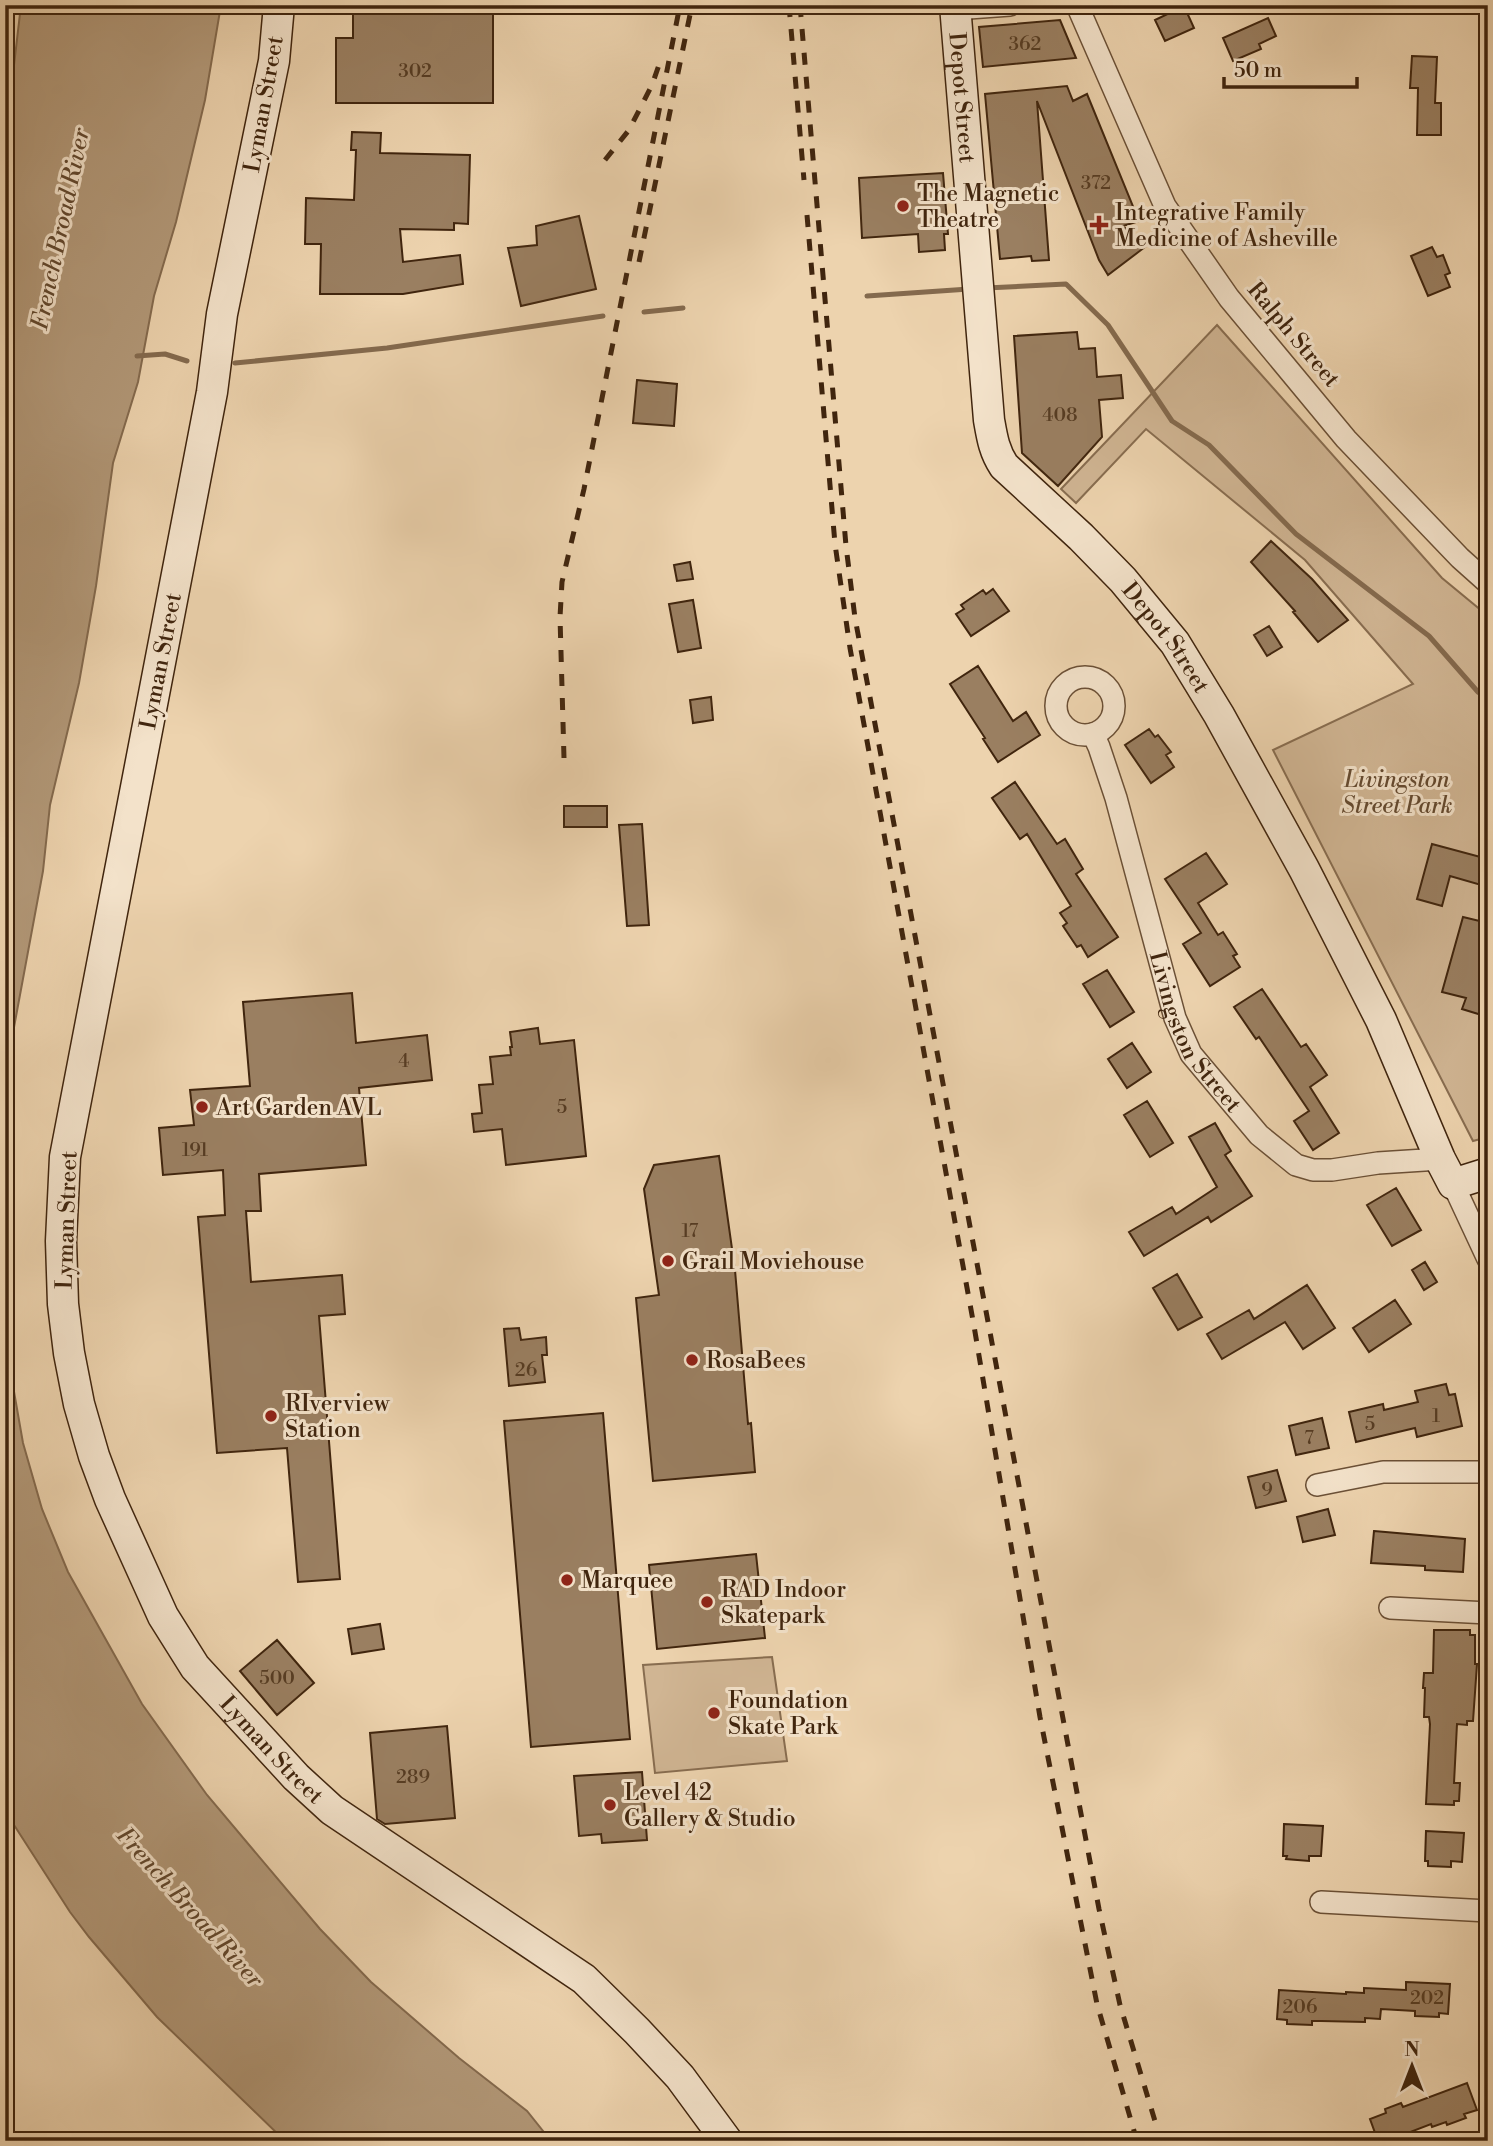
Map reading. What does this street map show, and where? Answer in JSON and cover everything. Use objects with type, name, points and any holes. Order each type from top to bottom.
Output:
[{"type":"main road","name":"Lyman Street","points":[[279,5],[274,61],[222,314],[212,392],[65,1157],[61,1241],[63,1304],[79,1404],[110,1499],[163,1616],[195,1667],[296,1777],[332,1810],[584,1979],[680,2077],[726,2141]]},
{"type":"main road","name":"Depot Street","points":[[955,7],[989,420],[992,442],[998,458],[1123,580],[1175,643],[1265,798],[1381,1020],[1446,1172]]},
{"type":"main road","name":"Livingston Street","points":[[1446,1172],[1488,1173]]},
{"type":"street","points":[[955,7],[1010,5]]},
{"type":"street","name":"Ralph Street","points":[[1077,5],[1165,206],[1228,298],[1346,439],[1460,558],[1488,583]]},
{"type":"street","name":"Livingston Street","points":[[1093,734],[1100,747],[1116,798],[1175,1018],[1191,1054],[1259,1135],[1296,1165],[1313,1170],[1332,1170],[1378,1163],[1446,1172]]},
{"type":"street","name":"Depot Street","points":[[1446,1172],[1488,1259]]},
{"type":"street","points":[[1317,1485],[1383,1472],[1488,1472]]},
{"type":"street","points":[[1390,1608],[1488,1613]]},
{"type":"street","points":[[1321,1902],[1488,1911]]},
{"type":"green space","name":"Livingston Street Park","points":[[1217,325],[1442,578],[1488,616],[1488,1137],[1473,1141],[1273,750],[1413,684],[1305,560],[1146,429],[1076,503],[1061,489]]},
{"type":"green space","name":"Foundation Skate Park","points":[[772,1657],[787,1761],[655,1773],[643,1665]]},
{"type":"water","name":"French Broad River","points":[[21,5],[221,5],[205,100],[176,222],[154,296],[138,382],[113,463],[79,683],[50,805],[43,871],[12,1038],[8,1108],[11,1142],[5,1204],[5,112],[11,91]]},
{"type":"water","name":"French Broad River","points":[[5,1300],[13,1386],[23,1443],[42,1509],[68,1572],[142,1704],[207,1795],[320,1929],[371,1982],[459,2058],[527,2111],[551,2141],[285,2141],[157,2017],[70,1912],[5,1811]]},
{"type":"building","points":[[353,5],[493,5],[493,103],[336,103],[336,38],[353,38]]},
{"type":"building","points":[[1184,6],[1194,28],[1165,41],[1155,20]]},
{"type":"building","points":[[1268,18],[1276,36],[1259,44],[1261,49],[1233,61],[1223,38]]},
{"type":"building","points":[[1060,20],[1076,58],[983,67],[979,27]]},
{"type":"building","points":[[1412,56],[1437,57],[1435,103],[1441,103],[1441,135],[1417,135],[1418,88],[1410,88]]},
{"type":"building","points":[[1067,86],[1073,101],[1087,94],[1139,221],[1123,226],[1145,247],[1108,275],[1099,260],[1037,101],[1049,260],[1032,261],[1031,256],[1000,259],[985,94]]},
{"type":"building","points":[[352,132],[381,133],[380,153],[470,155],[468,224],[454,223],[454,230],[400,229],[403,262],[460,255],[463,284],[403,294],[320,294],[321,244],[305,244],[306,198],[354,200],[356,150],[351,150]]},
{"type":"building","name":"The Magnetic Theatre","points":[[943,173],[948,234],[944,234],[945,250],[919,252],[918,234],[862,238],[859,178]]},
{"type":"building","points":[[579,216],[596,289],[521,306],[508,248],[537,245],[536,226]]},
{"type":"building","points":[[1432,247],[1437,257],[1443,255],[1450,273],[1445,275],[1450,287],[1428,296],[1411,256]]},
{"type":"building","points":[[1077,332],[1079,349],[1095,348],[1097,377],[1121,375],[1123,398],[1099,400],[1102,437],[1058,486],[1022,453],[1014,336]]},
{"type":"building","points":[[637,380],[677,384],[674,426],[633,423]]},
{"type":"building","points":[[1271,541],[1312,579],[1348,620],[1318,642],[1293,612],[1295,611],[1251,562]]},
{"type":"building","points":[[690,562],[693,579],[677,581],[674,565]]},
{"type":"building","points":[[993,589],[1009,611],[971,636],[956,614],[964,609],[961,605],[983,590],[986,594]]},
{"type":"building","points":[[693,600],[701,648],[678,652],[669,604]]},
{"type":"building","points":[[1269,626],[1282,647],[1267,656],[1254,635]]},
{"type":"building","points":[[978,666],[1013,721],[1026,712],[1040,735],[998,762],[950,684]]},
{"type":"building","points":[[711,697],[713,720],[693,723],[690,700]]},
{"type":"building","points":[[1149,729],[1155,737],[1158,735],[1171,752],[1166,755],[1174,767],[1151,783],[1125,745]]},
{"type":"building","points":[[1015,782],[1057,844],[1065,839],[1083,869],[1076,874],[1118,937],[1088,957],[1081,945],[1077,947],[1063,926],[1067,923],[1060,913],[1071,906],[1027,834],[1020,839],[992,798]]},
{"type":"building","points":[[564,806],[607,806],[607,827],[564,827]]},
{"type":"building","points":[[642,824],[649,925],[627,926],[619,825]]},
{"type":"building","points":[[1432,844],[1488,859],[1488,887],[1450,876],[1442,906],[1417,899]]},
{"type":"building","points":[[1206,853],[1227,884],[1198,903],[1218,935],[1223,932],[1237,954],[1233,956],[1240,967],[1210,986],[1183,944],[1201,933],[1165,879]]},
{"type":"building","points":[[1463,917],[1488,923],[1488,1017],[1462,1009],[1466,998],[1442,992]]},
{"type":"building","points":[[1107,970],[1134,1012],[1110,1027],[1083,984]]},
{"type":"building","points":[[1262,989],[1301,1047],[1306,1044],[1327,1075],[1310,1087],[1339,1133],[1313,1150],[1294,1121],[1309,1111],[1259,1037],[1256,1039],[1234,1007]]},
{"type":"building","points":[[352,993],[356,1043],[427,1035],[432,1080],[359,1088],[366,1165],[259,1174],[261,1211],[246,1211],[251,1282],[342,1275],[345,1314],[319,1316],[340,1579],[298,1582],[287,1448],[217,1453],[198,1217],[225,1215],[223,1170],[163,1175],[159,1128],[194,1125],[190,1090],[250,1086],[243,1002]]},
{"type":"building","points":[[538,1028],[540,1044],[574,1040],[586,1156],[506,1165],[502,1129],[474,1132],[472,1114],[482,1113],[479,1085],[493,1084],[490,1057],[511,1055],[510,1032]]},
{"type":"building","points":[[1132,1043],[1151,1072],[1127,1088],[1108,1059]]},
{"type":"building","points":[[1147,1101],[1173,1143],[1150,1157],[1124,1115]]},
{"type":"building","points":[[1215,1123],[1231,1151],[1225,1155],[1252,1196],[1211,1222],[1208,1217],[1144,1256],[1129,1232],[1172,1207],[1176,1214],[1217,1187],[1189,1137]]},
{"type":"building","name":"RosaBees","points":[[719,1156],[735,1270],[748,1424],[751,1423],[755,1472],[653,1481],[636,1298],[659,1295],[644,1189],[654,1165]]},
{"type":"building","points":[[1396,1188],[1421,1230],[1392,1246],[1367,1205]]},
{"type":"building","points":[[1425,1262],[1437,1282],[1424,1290],[1412,1270]]},
{"type":"building","points":[[1177,1274],[1202,1317],[1178,1330],[1153,1288]]},
{"type":"building","points":[[1307,1285],[1335,1328],[1303,1349],[1285,1322],[1222,1359],[1207,1334],[1249,1310],[1254,1319]]},
{"type":"building","points":[[1395,1300],[1411,1324],[1369,1352],[1353,1328]]},
{"type":"building","points":[[519,1328],[521,1340],[546,1337],[547,1355],[542,1355],[545,1382],[509,1386],[504,1329]]},
{"type":"building","points":[[1446,1384],[1449,1395],[1455,1394],[1462,1426],[1417,1437],[1415,1428],[1356,1442],[1349,1412],[1383,1404],[1384,1410],[1418,1402],[1415,1391]]},
{"type":"building","name":"Marquee","points":[[603,1413],[630,1739],[531,1747],[504,1421]]},
{"type":"building","points":[[1322,1418],[1329,1448],[1296,1455],[1289,1426]]},
{"type":"building","points":[[1277,1470],[1286,1501],[1256,1508],[1248,1477]]},
{"type":"building","points":[[1328,1509],[1335,1535],[1303,1542],[1297,1517]]},
{"type":"building","points":[[1374,1531],[1465,1539],[1463,1572],[1425,1570],[1425,1566],[1371,1563]]},
{"type":"building","name":"RAD Indoor Skatepark","points":[[756,1554],[765,1638],[657,1649],[649,1565]]},
{"type":"building","points":[[380,1624],[384,1649],[352,1654],[348,1629]]},
{"type":"building","points":[[1434,1630],[1470,1630],[1470,1635],[1475,1635],[1477,1664],[1473,1721],[1467,1721],[1467,1725],[1457,1724],[1454,1783],[1460,1783],[1459,1801],[1454,1801],[1454,1805],[1426,1804],[1430,1724],[1429,1717],[1424,1717],[1423,1688],[1424,1673],[1433,1673]]},
{"type":"building","points":[[277,1640],[314,1683],[277,1715],[240,1671]]},
{"type":"building","points":[[447,1726],[455,1818],[385,1824],[377,1819],[370,1733]]},
{"type":"building","name":"Level 42 Gallery & Studio","points":[[642,1772],[647,1840],[602,1843],[601,1834],[579,1836],[574,1776]]},
{"type":"building","points":[[1284,1824],[1323,1826],[1321,1856],[1309,1856],[1309,1861],[1286,1859],[1287,1856],[1283,1856]]},
{"type":"building","points":[[1426,1831],[1464,1833],[1462,1862],[1451,1861],[1451,1867],[1428,1866],[1428,1861],[1425,1861]]},
{"type":"building","points":[[1406,1982],[1450,1984],[1448,2014],[1439,2013],[1439,2017],[1415,2016],[1415,2011],[1381,2009],[1380,2019],[1365,2018],[1365,2022],[1312,2021],[1312,2025],[1287,2024],[1287,2020],[1277,2019],[1279,1990],[1364,1993],[1364,1988],[1406,1990]]},
{"type":"building","points":[[1467,2083],[1477,2110],[1464,2114],[1466,2118],[1447,2125],[1446,2122],[1432,2127],[1431,2124],[1397,2137],[1398,2141],[1378,2141],[1370,2119],[1386,2113],[1385,2109],[1401,2103],[1403,2107]]},
{"type":"waterway","points":[[986,288],[1066,284],[1108,325],[1172,421],[1209,445],[1296,534],[1429,636],[1478,692],[1488,698]]},
{"type":"waterway","points":[[867,296],[969,289]]},
{"type":"waterway","points":[[644,312],[683,308]]},
{"type":"waterway","points":[[235,363],[387,348],[603,316]]},
{"type":"waterway","points":[[137,356],[165,354],[187,361]]},
{"type":"railway","points":[[564,758],[560,617],[562,582],[584,489],[680,5]]},
{"type":"railway","points":[[639,262],[692,5]]},
{"type":"railway","points":[[789,5],[804,180]]},
{"type":"railway","points":[[800,5],[846,546],[855,618],[1099,1909],[1120,2005],[1161,2141]]},
{"type":"railway","points":[[605,160],[629,130],[652,85],[660,62]]},
{"type":"railway","points":[[807,215],[835,544],[850,648],[974,1326],[1040,1717],[1097,2004],[1137,2141]]},
{"type":"place","name":"The Magnetic Theatre","points":[[903,206]]},
{"type":"place","name":"Integrative Family Medicine of Asheville","points":[[1099,225]]},
{"type":"place","name":"Art Garden AVL","points":[[202,1107]]},
{"type":"place","name":"Grail Moviehouse","points":[[668,1261]]},
{"type":"place","name":"RosaBees","points":[[692,1360]]},
{"type":"place","name":"RIverview Station","points":[[271,1416]]},
{"type":"place","name":"Marquee","points":[[567,1580]]},
{"type":"place","name":"RAD Indoor Skatepark","points":[[707,1602]]},
{"type":"place","name":"Foundation Skate Park","points":[[714,1713]]},
{"type":"place","name":"Level 42 Gallery & Studio","points":[[610,1805]]}]
